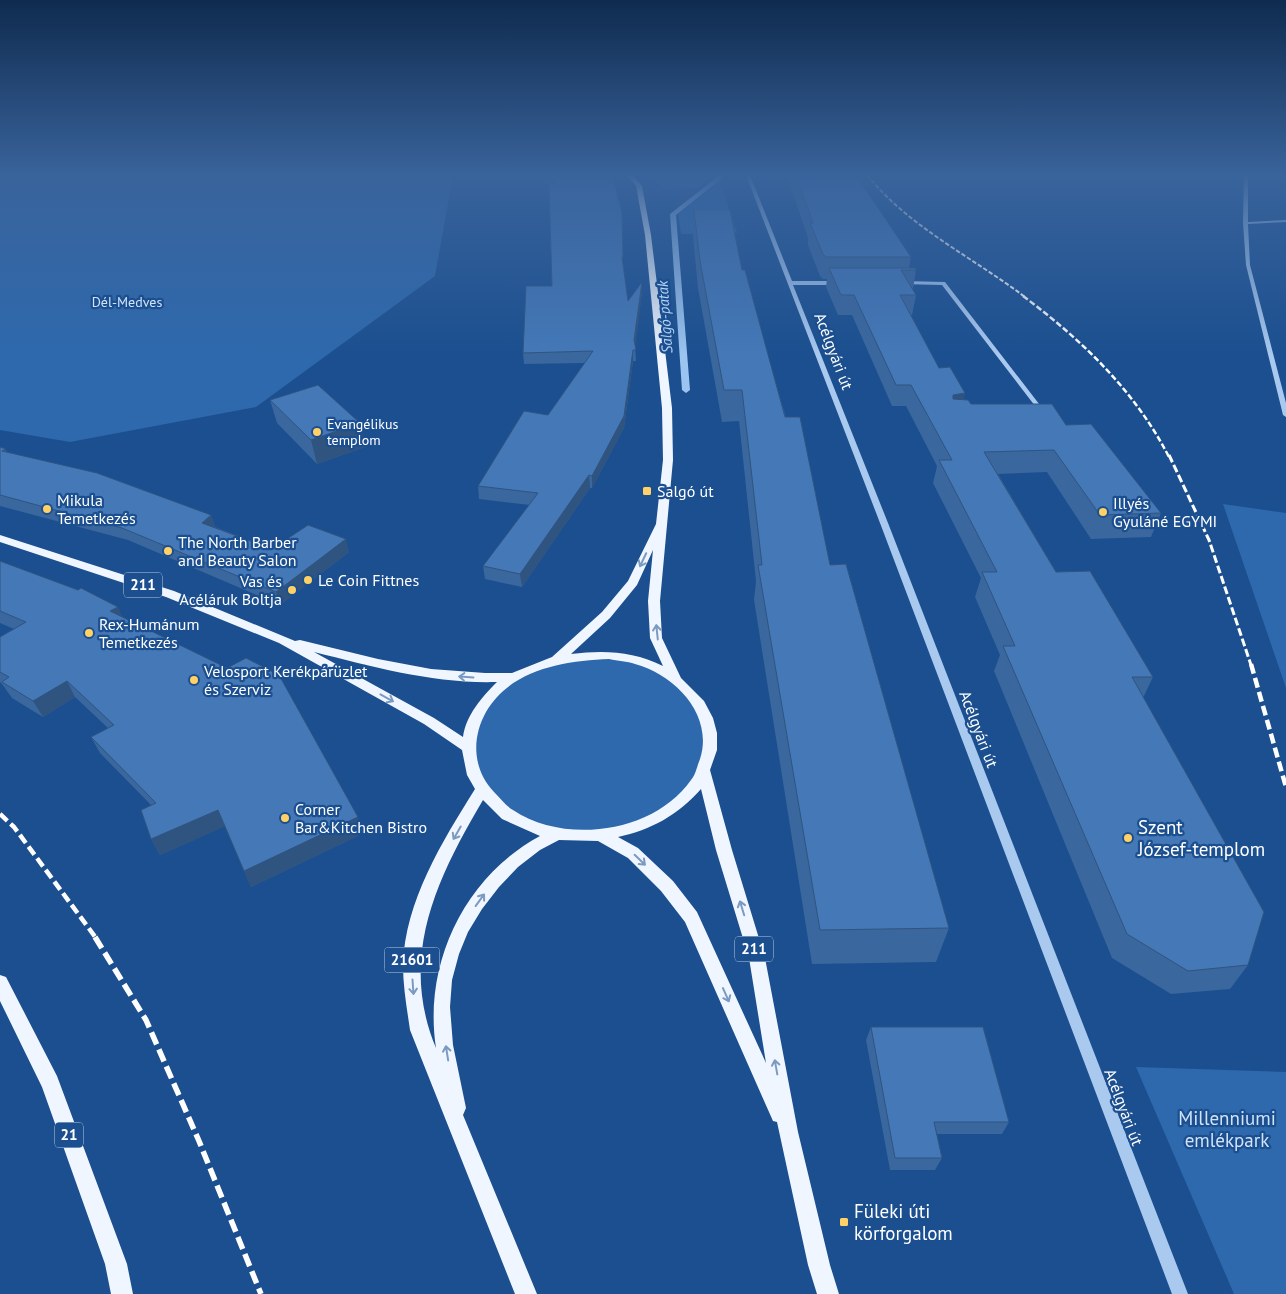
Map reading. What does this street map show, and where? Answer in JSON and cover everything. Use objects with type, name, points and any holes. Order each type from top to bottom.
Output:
[{"type":"main road","points":[[648,235],[667,408],[668,460],[664,516],[654,602],[656,638],[675,677]]},
{"type":"main road","points":[[556,660],[606,615],[633,582],[664,516]]},
{"type":"main road","name":"211","points":[[0,538],[170,594],[283,640],[429,721],[469,748]]},
{"type":"main road","name":"211","points":[[283,640],[406,669],[458,676],[514,677]]},
{"type":"main road","name":"211","points":[[609,655],[644,662],[675,677],[697,699],[710,725],[710,755],[696,785],[670,810],[633,828],[599,834],[590,835],[546,831],[508,815],[481,791],[468,762],[469,732],[482,704],[506,681],[537,664],[556,660],[573,656],[609,655]]},
{"type":"main road","name":"211","points":[[704,769],[724,850],[757,958],[788,1132],[819,1265],[828,1294]]},
{"type":"main road","name":"21601","points":[[481,791],[442,858],[429,888],[416,928],[412,958],[414,992],[419,1030],[460,1136],[526,1294]]},
{"type":"main road","name":"21601","points":[[460,1136],[441,1007],[444,978],[452,950],[470,913],[492,883],[526,851],[559,832]]},
{"type":"main road","name":"211","points":[[599,834],[633,853],[666,886],[691,917],[788,1132]]},
{"type":"main road","name":"21","points":[[0,983],[50,1083],[116,1264],[122,1294]]},
{"type":"street","name":"Acélgyári út","points":[[772,235],[1180,1294]]},
{"type":"street","points":[[1246,235],[1248,266],[1286,414]]},
{"type":"street","points":[[791,282],[848,283]]},
{"type":"street","points":[[896,283],[943,283],[1047,417],[1037,417]]},
{"type":"green space","name":"Dél-Medves","points":[[0,235],[442,235],[435,276],[256,407],[70,442],[0,430]]},
{"type":"green space","points":[[1223,504],[1286,513],[1286,688]]},
{"type":"green space","points":[[573,656],[644,662],[697,699],[710,755],[670,810],[599,834],[546,831],[481,791],[469,732],[506,681]]},
{"type":"green space","name":"Millenniumi emlékpark","points":[[1136,1067],[1286,1072],[1286,1294],[1234,1294]]},
{"type":"building","points":[[551,235],[623,235],[622,257],[628,301],[642,282],[634,340],[636,350],[633,350],[624,416],[592,476],[589,475],[520,574],[483,566],[538,493],[478,486],[524,411],[548,415],[593,351],[523,353],[526,286],[552,286]]},
{"type":"building","points":[[697,235],[735,235],[742,270],[745,270],[785,417],[800,417],[830,565],[846,564],[949,928],[820,930],[758,565],[762,565],[742,390],[724,390]]},
{"type":"building","points":[[815,235],[897,235],[911,257],[826,257]]},
{"type":"building","points":[[829,268],[915,268],[916,270],[901,270],[916,295],[900,295],[939,368],[950,367],[965,393],[953,395],[953,399],[968,400],[971,404],[1052,404],[1066,425],[1091,424],[1161,513],[1100,515],[1054,450],[984,452],[1056,572],[1090,571],[1153,677],[1132,677],[1264,912],[1248,965],[1188,971],[1127,934],[1003,646],[1015,646],[982,572],[997,572],[939,460],[952,460],[911,385],[896,385],[854,295],[841,295]]},
{"type":"building","points":[[318,385],[360,423],[311,440],[270,400]]},
{"type":"building","points":[[0,447],[6,449],[2,451],[97,473],[211,515],[202,523],[272,549],[308,525],[346,539],[276,592],[122,528],[0,495]]},
{"type":"building","points":[[0,561],[78,590],[81,588],[118,607],[110,611],[227,668],[246,658],[279,675],[358,817],[244,871],[218,810],[151,839],[141,810],[156,803],[91,737],[114,725],[67,681],[33,701],[2,682],[9,677],[0,672],[0,637],[26,622],[0,611]]},
{"type":"building","points":[[871,1027],[983,1027],[1009,1122],[934,1122],[942,1158],[895,1158]]},
{"type":"waterway","name":"Salgó-patak","points":[[675,235],[686,390]]},
{"type":"railway","points":[[935,235],[1025,297]]},
{"type":"railway","points":[[1023,296],[1066,330],[1105,368],[1140,410],[1169,457]]},
{"type":"railway","points":[[1169,455],[1209,540],[1251,665]]},
{"type":"railway","points":[[1251,664],[1286,787]]},
{"type":"railway","points":[[0,814],[14,827],[96,938]]},
{"type":"railway","points":[[95,937],[146,1020],[199,1141],[261,1294]]},
{"type":"place","name":"Evangélikus templom","points":[[317,432]]},
{"type":"place","name":"Salgó út","points":[[647,491]]},
{"type":"place","name":"Mikula Temetkezés","points":[[47,509]]},
{"type":"place","name":"Illyés Gyuláné EGYMI","points":[[1103,512]]},
{"type":"place","name":"The North Barber and Beauty Salon","points":[[168,551]]},
{"type":"place","name":"Le Coin Fittnes","points":[[308,580]]},
{"type":"place","name":"Vas és Acéláruk Boltja","points":[[292,590]]},
{"type":"place","name":"Rex-Humánum Temetkezés","points":[[89,633]]},
{"type":"place","name":"Velosport Kerékpárüzlet és Szerviz","points":[[194,680]]},
{"type":"place","name":"Corner Bar&Kitchen Bistro","points":[[285,818]]},
{"type":"place","name":"Szent József-templom","points":[[1128,838]]},
{"type":"place","name":"Füleki úti körforgalom","points":[[844,1222]]}]
